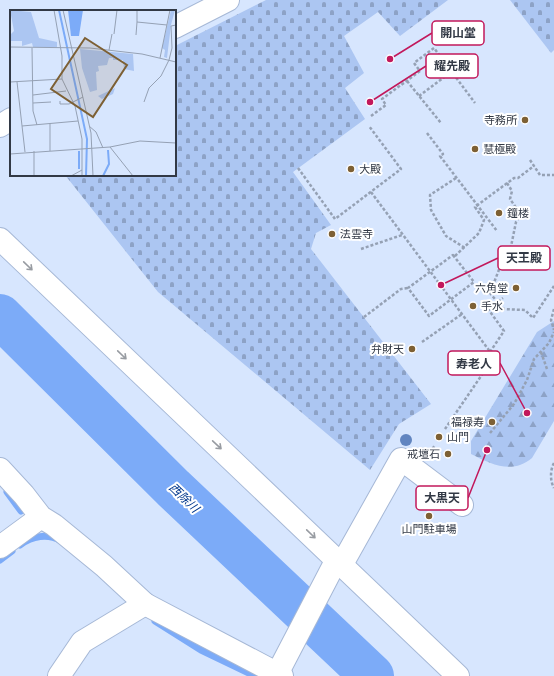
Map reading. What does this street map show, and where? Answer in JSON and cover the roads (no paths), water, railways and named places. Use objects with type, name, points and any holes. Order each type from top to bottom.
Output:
[{"type":"street","points":[[176,26],[228,0]]},
{"type":"street","points":[[0,126],[10,120]]},
{"type":"street","points":[[0,239],[458,676]]},
{"type":"street","points":[[0,469],[24,495],[41,517],[54,525],[104,566],[146,604],[278,676],[326,579],[339,562],[401,458],[462,505]]},
{"type":"street","points":[[0,547],[41,517]]},
{"type":"street","points":[[59,676],[82,642],[146,604]]},
{"type":"waterway","name":"西除川","points":[[0,316],[173,488],[372,676]]},
{"type":"waterway","points":[[7,492],[21,511]]},
{"type":"waterway","points":[[20,545],[30,539],[45,536],[61,541]]},
{"type":"waterway","points":[[0,560],[12,551]]},
{"type":"waterway","points":[[155,621],[201,650],[255,676]]},
{"type":"place","name":"開山堂","points":[[390,59]]},
{"type":"place","name":"耀先殿","points":[[370,102]]},
{"type":"place","name":"寺務所","points":[[525,120]]},
{"type":"place","name":"慧極殿","points":[[475,149]]},
{"type":"place","name":"大殿","points":[[351,169]]},
{"type":"place","name":"鐘楼","points":[[499,213]]},
{"type":"place","name":"法雲寺","points":[[332,234]]},
{"type":"place","name":"天王殿","points":[[441,285]]},
{"type":"place","name":"六角堂","points":[[516,288]]},
{"type":"place","name":"手水","points":[[473,306]]},
{"type":"place","name":"弁財天","points":[[412,349]]},
{"type":"place","name":"寿老人","points":[[527,413]]},
{"type":"place","name":"福禄寿","points":[[492,422]]},
{"type":"place","name":"山門","points":[[439,437]]},
{"type":"place","name":"大黒天","points":[[487,450]]},
{"type":"place","name":"戒壇石","points":[[448,454]]},
{"type":"place","name":"山門駐車場","points":[[429,516]]}]
